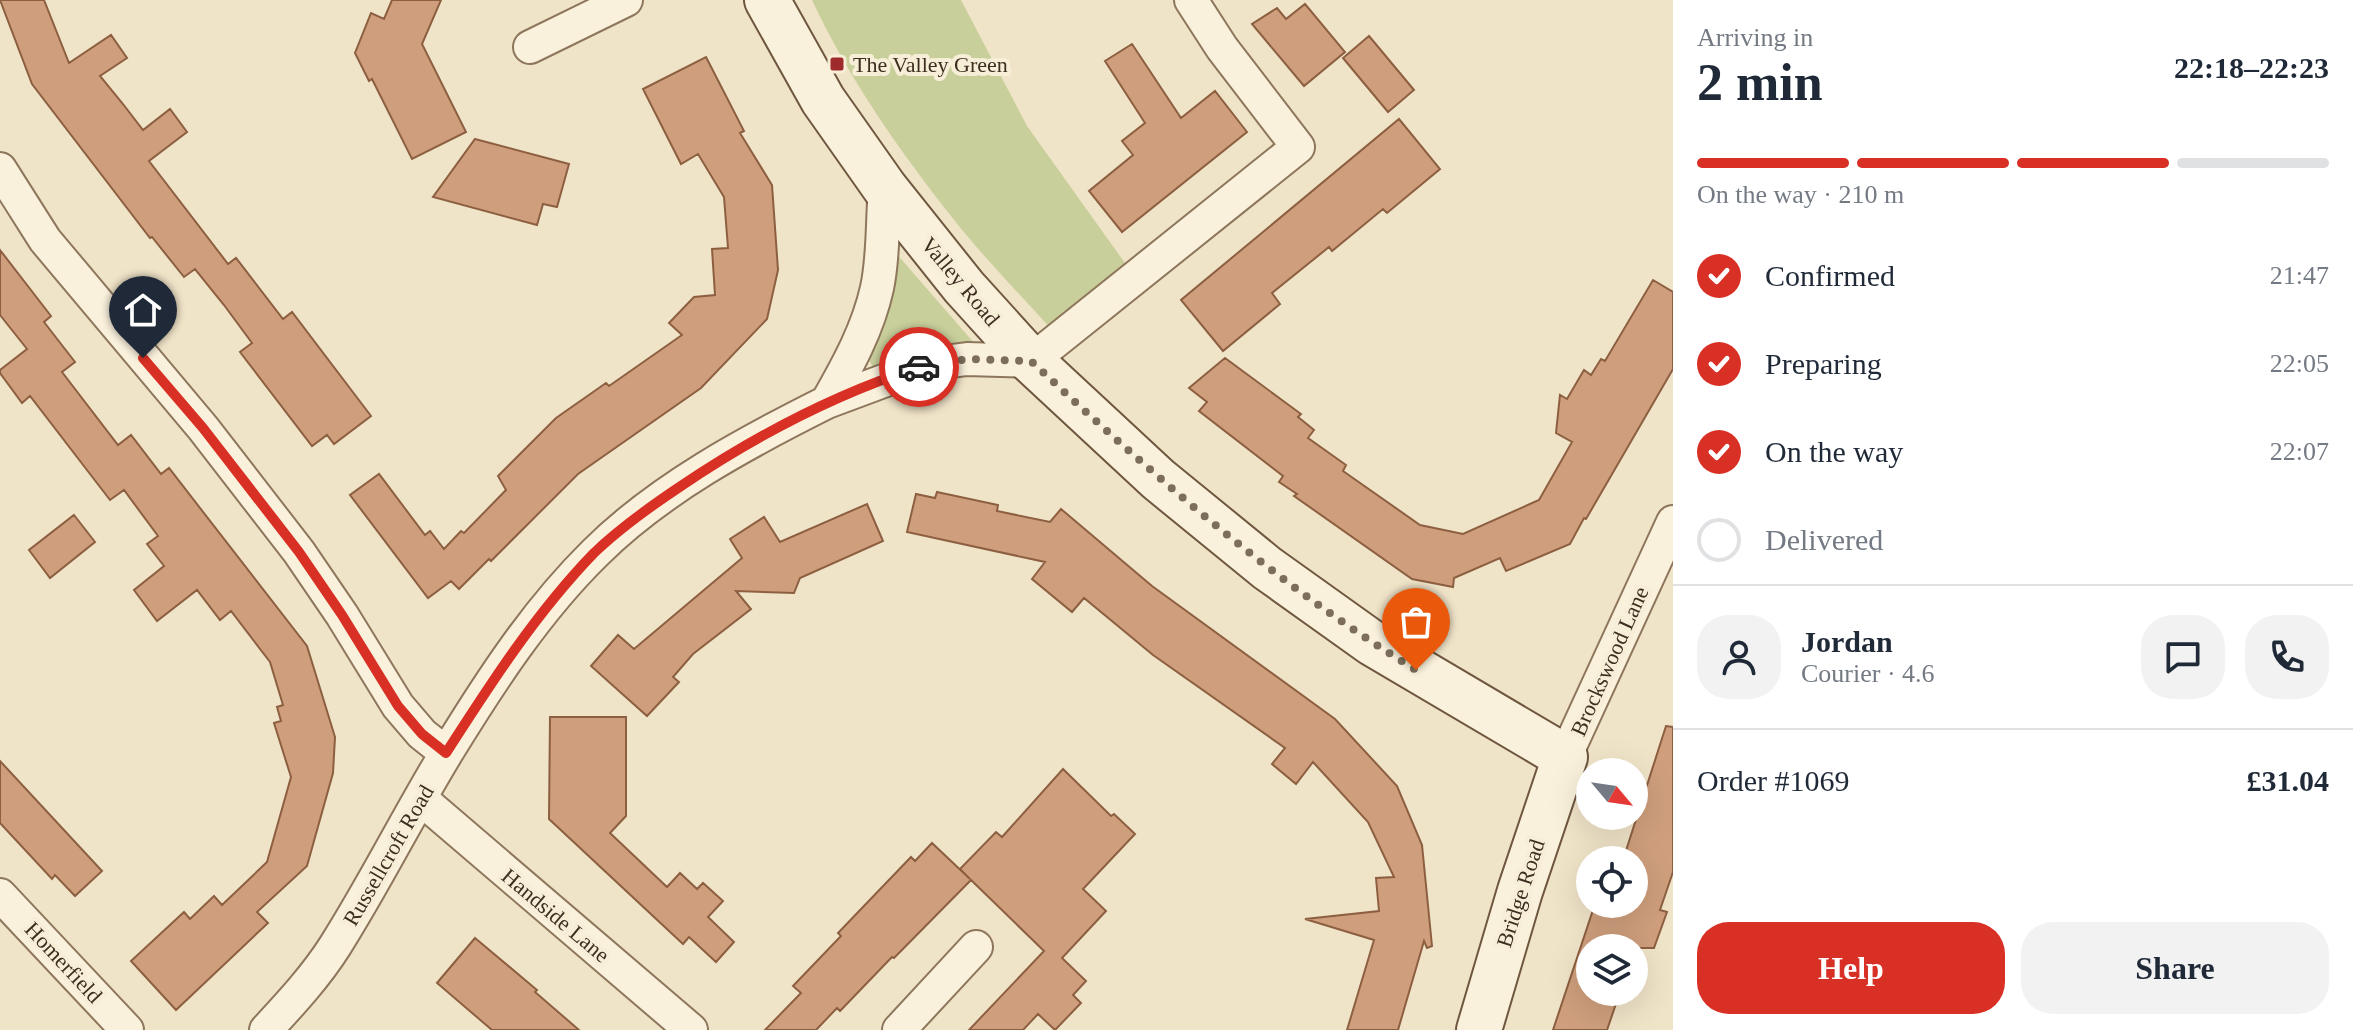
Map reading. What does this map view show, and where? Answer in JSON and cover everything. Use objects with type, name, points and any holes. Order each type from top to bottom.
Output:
[{"type":"main road","name":"Valley Road","points":[[769,1],[823,100],[885,188],[964,287],[1031,361],[1158,479],[1267,568],[1372,643],[1565,757]]},
{"type":"main road","name":"Bridge Road","points":[[1479,1030],[1520,891],[1565,757]]},
{"type":"street","points":[[530,47],[626,0]]},
{"type":"street","points":[[1031,361],[1298,147],[1222,48],[1191,0]]},
{"type":"street","points":[[0,169],[45,240],[203,428],[299,552],[398,706],[422,734],[446,753]]},
{"type":"street","points":[[827,402],[853,357],[874,297],[885,188]]},
{"type":"street","name":"Russellcroft Road","points":[[266,1030],[296,998],[334,948],[446,753],[496,676],[542,612],[596,552],[651,507],[725,456],[827,402],[929,364],[967,359],[1031,361]]},
{"type":"street","name":"Brockswood Lane","points":[[1565,757],[1673,522]]},
{"type":"street","name":"Handside Lane","points":[[421,799],[691,1030]]},
{"type":"street","name":"Homerfield","points":[[0,895],[127,1030]]},
{"type":"street","points":[[899,1030],[976,947]]},
{"type":"green space","points":[[812,0],[961,0],[1027,126],[1125,263],[1061,326],[1052,330],[931,191],[858,85]]},
{"type":"green space","points":[[895,252],[975,344],[873,367],[867,357]]},
{"type":"building","points":[[0,0],[44,0],[69,63],[111,35],[127,58],[100,76],[143,130],[170,109],[187,132],[149,161],[228,264],[236,258],[283,319],[292,312],[371,416],[334,444],[327,435],[312,446],[240,352],[252,343],[224,305],[195,269],[184,277],[150,238],[32,84]]},
{"type":"building","points":[[392,0],[441,0],[422,44],[466,132],[412,159],[372,79],[369,81],[355,53],[371,13],[384,19]]},
{"type":"building","points":[[1305,4],[1345,52],[1304,86],[1252,24],[1277,8],[1286,19]]},
{"type":"building","points":[[1369,36],[1414,90],[1388,112],[1343,58]]},
{"type":"building","points":[[1132,44],[1181,118],[1215,91],[1247,132],[1122,232],[1089,191],[1133,155],[1122,141],[1145,123],[1105,61]]},
{"type":"building","points":[[706,57],[744,131],[740,133],[772,185],[778,270],[767,319],[701,388],[578,474],[459,589],[451,581],[428,598],[350,495],[379,474],[425,535],[430,531],[444,549],[506,490],[498,476],[556,418],[606,383],[609,386],[682,335],[669,323],[694,297],[715,295],[712,249],[728,248],[724,197],[698,154],[681,164],[643,89]]},
{"type":"building","points":[[1399,119],[1440,169],[1387,213],[1383,209],[1332,251],[1329,247],[1272,293],[1280,304],[1223,351],[1181,300]]},
{"type":"building","points":[[475,139],[569,164],[557,207],[543,204],[537,225],[433,197]]},
{"type":"building","points":[[0,250],[51,316],[44,322],[75,362],[62,372],[118,445],[131,435],[161,474],[169,468],[307,646],[335,737],[333,773],[307,866],[257,912],[268,923],[176,1010],[131,961],[184,912],[190,919],[214,896],[222,905],[267,862],[291,777],[274,723],[281,721],[277,707],[283,705],[270,662],[231,611],[220,620],[197,590],[157,621],[134,590],[164,566],[147,544],[158,536],[124,490],[110,500],[30,396],[22,403],[0,373],[27,349],[0,315]]},
{"type":"building","points":[[1653,280],[1673,292],[1673,369],[1570,544],[1506,571],[1500,558],[1454,578],[1453,587],[1412,579],[1294,496],[1297,494],[1279,482],[1283,476],[1199,411],[1207,402],[1189,388],[1225,358],[1301,414],[1298,417],[1314,430],[1308,438],[1346,465],[1343,471],[1420,525],[1463,534],[1539,500],[1572,442],[1556,433],[1560,395],[1567,399],[1584,370],[1591,375],[1601,359],[1605,361]]},
{"type":"building","points":[[937,492],[998,505],[997,511],[1050,522],[1061,509],[1152,586],[1335,719],[1397,786],[1422,845],[1432,946],[1427,948],[1424,941],[1398,1030],[1347,1030],[1374,940],[1305,919],[1379,911],[1376,878],[1394,877],[1368,822],[1313,762],[1296,784],[1272,764],[1285,748],[1153,655],[1084,598],[1072,612],[1032,579],[1045,562],[907,532],[916,494],[935,498]]},
{"type":"building","points":[[867,504],[883,541],[800,578],[794,593],[736,591],[751,609],[693,654],[673,677],[679,682],[647,716],[591,666],[618,635],[634,649],[742,558],[730,539],[764,517],[780,542]]},
{"type":"building","points":[[74,515],[95,542],[50,578],[29,550]]},
{"type":"building","points":[[550,717],[626,717],[626,816],[610,833],[667,887],[680,873],[697,889],[703,883],[723,901],[708,917],[734,942],[716,962],[689,937],[683,944],[549,819]]},
{"type":"building","points":[[1666,726],[1673,727],[1673,872],[1660,910],[1667,912],[1654,948],[1648,948],[1648,934],[1585,934],[1590,918],[1648,918],[1648,846],[1627,846],[1633,830],[1648,830],[1648,782]]},
{"type":"building","points":[[0,761],[102,871],[75,896],[55,875],[52,879],[0,823]]},
{"type":"building","points":[[1063,769],[1111,816],[1114,814],[1135,834],[1083,889],[1106,911],[1062,958],[1086,981],[1073,995],[1081,1003],[1055,1030],[1038,1014],[1023,1030],[969,1030],[1044,951],[971,880],[840,1011],[837,1008],[816,1030],[765,1030],[801,993],[793,986],[841,936],[838,933],[911,857],[915,861],[932,843],[970,879],[960,869],[996,832],[1002,837]]},
{"type":"building","points":[[475,938],[579,1030],[492,1030],[437,983]]},
{"type":"building","points":[[1576,961],[1576,1006],[1615,1006],[1607,1030],[1553,1030]]},
{"type":"way so far","points":[[919,367],[967,359],[1031,361],[1158,479],[1267,568],[1372,643],[1416,670]]},
{"type":"place","name":"The Valley Green","points":[[837,64]]},
{"type":"route","points":[[143,358],[203,428],[299,552],[398,706],[422,734],[446,753],[542,612],[596,552],[651,507],[725,456],[774,429],[827,402],[919,367]]}]
